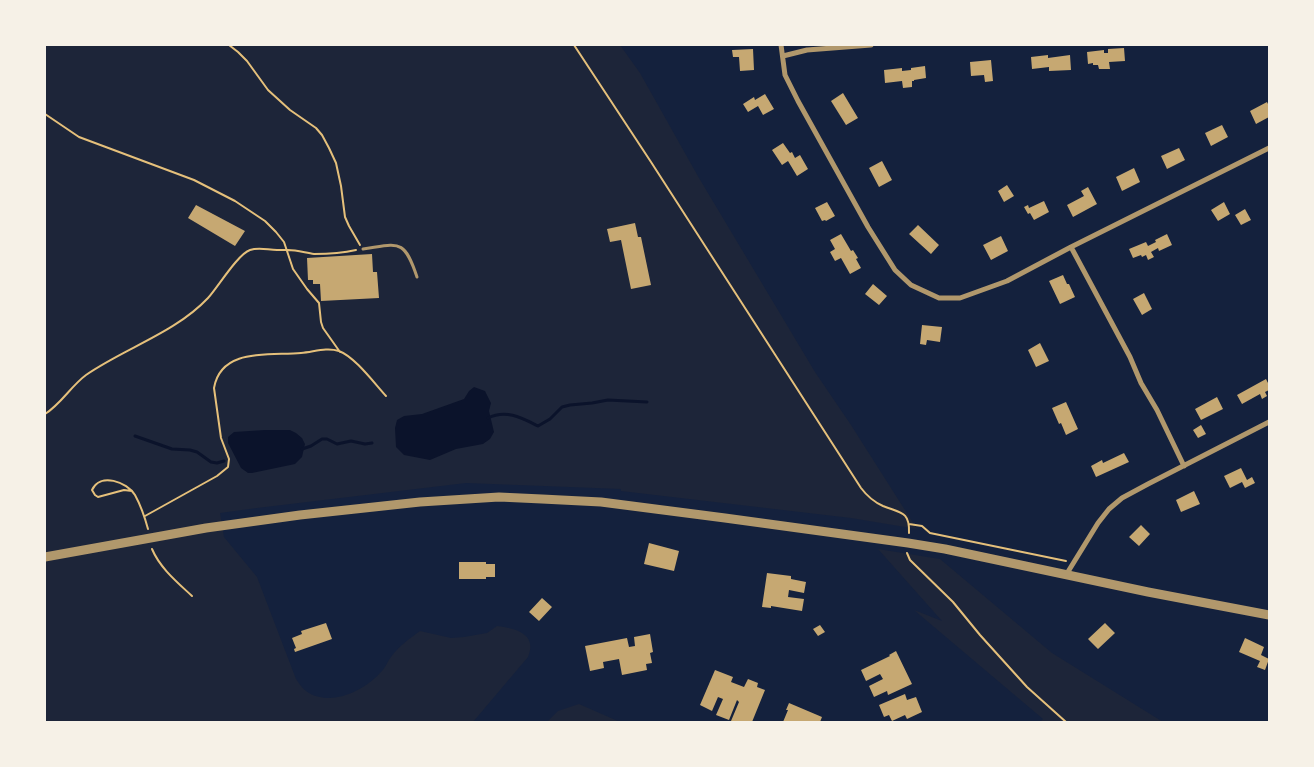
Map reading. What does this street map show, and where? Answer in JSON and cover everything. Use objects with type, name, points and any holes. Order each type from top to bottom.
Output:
[{"type":"street","points":[[781,45],[785,75],[863,218],[895,270],[911,285],[938,298],[960,298],[1007,281],[1269,148]]},
{"type":"street","points":[[783,56],[807,50],[871,45]]},
{"type":"street","points":[[1071,247],[1130,358],[1141,383],[1158,410],[1162,423],[1184,466]]},
{"type":"street","points":[[1066,575],[1098,523],[1109,509],[1122,498],[1269,422]]},
{"type":"street","points":[[45,557],[206,528],[291,516],[499,497],[534,498],[600,502],[868,537],[944,549],[1269,615]]},
{"type":"lane","points":[[363,249],[393,245],[400,246],[408,254],[417,277]]},
{"type":"path","points":[[45,414],[88,374],[170,327],[195,310],[215,290],[239,257],[248,250],[258,248],[314,254],[349,252],[363,249],[345,217],[336,163],[322,135],[316,128],[290,110],[268,90],[247,62],[229,45]]},
{"type":"path","points":[[574,45],[861,488],[877,503],[902,513],[908,519],[909,535]]},
{"type":"path","points":[[45,114],[86,141],[194,180],[236,201],[265,221],[284,242],[293,268],[319,303],[321,322],[325,332],[340,352]]},
{"type":"path","points":[[145,516],[217,476],[228,467],[229,459],[221,438],[214,388],[219,373],[227,365],[241,358],[263,354],[299,354],[331,349],[349,356],[386,396]]},
{"type":"path","points":[[132,491],[124,490],[98,497],[92,490],[96,482],[109,480],[115,481],[132,491],[145,516],[156,558],[163,568],[192,596]]},
{"type":"path","points":[[909,524],[922,526],[930,533],[1073,563]]},
{"type":"path","points":[[907,549],[907,555],[910,560],[953,602],[1027,687],[1066,722]]},
{"type":"shaded area","points":[[45,45],[620,45],[640,73],[699,178],[815,372],[917,529],[851,518],[621,491],[621,489],[466,483],[220,513],[224,537],[257,577],[296,679],[305,690],[315,696],[335,698],[365,686],[382,671],[397,649],[420,631],[451,638],[487,633],[497,626],[511,628],[523,634],[530,643],[528,657],[473,722],[45,722]]},
{"type":"shaded area","points":[[474,387],[485,391],[491,403],[489,411],[494,432],[490,439],[483,444],[456,449],[430,460],[404,455],[396,447],[395,428],[397,420],[404,416],[422,414],[464,399]]},
{"type":"shaded area","points":[[290,430],[296,433],[305,444],[302,457],[295,464],[248,473],[241,468],[228,443],[228,437],[234,432]]},
{"type":"shaded area","points":[[878,549],[940,559],[1052,653],[1163,722],[1040,722],[1043,719],[914,610],[942,621]]},
{"type":"shaded area","points":[[579,704],[620,722],[547,722],[558,711]]},
{"type":"building","points":[[1124,48],[1125,61],[1109,62],[1110,69],[1099,69],[1098,65],[1088,64],[1087,52],[1104,50],[1104,53],[1108,53],[1108,49]]},
{"type":"building","points":[[753,49],[754,70],[740,71],[739,57],[733,57],[732,50]]},
{"type":"building","points":[[1048,55],[1048,58],[1070,55],[1071,70],[1049,71],[1049,67],[1032,69],[1031,57]]},
{"type":"building","points":[[991,60],[993,81],[985,82],[984,75],[971,76],[970,62]]},
{"type":"building","points":[[925,66],[926,78],[912,81],[912,87],[903,88],[902,81],[885,83],[884,70],[902,68],[902,71]]},
{"type":"building","points":[[843,93],[858,118],[846,125],[831,101]]},
{"type":"building","points":[[765,94],[774,109],[763,115],[758,106],[748,112],[743,104],[754,97],[755,100]]},
{"type":"building","points":[[1267,102],[1269,117],[1256,124],[1250,111]]},
{"type":"building","points":[[1222,125],[1228,137],[1211,146],[1205,133]]},
{"type":"building","points":[[783,143],[795,158],[800,155],[808,169],[797,176],[788,161],[782,165],[772,150]]},
{"type":"building","points":[[1179,148],[1185,160],[1167,169],[1161,156]]},
{"type":"building","points":[[882,161],[892,180],[879,187],[869,168]]},
{"type":"building","points":[[1134,168],[1140,182],[1122,191],[1116,177]]},
{"type":"building","points":[[1007,185],[1014,196],[1004,202],[998,191]]},
{"type":"building","points":[[1088,187],[1097,204],[1073,217],[1067,205],[1084,196],[1081,191]]},
{"type":"building","points":[[1044,201],[1049,212],[1034,220],[1024,207],[1028,205],[1029,208]]},
{"type":"building","points":[[827,202],[835,216],[822,221],[815,208]]},
{"type":"building","points":[[1224,202],[1230,214],[1218,221],[1211,210]]},
{"type":"building","points":[[196,205],[245,231],[235,246],[188,218]]},
{"type":"building","points":[[1245,209],[1251,220],[1241,225],[1235,215]]},
{"type":"building","points":[[635,223],[638,237],[641,237],[651,285],[631,289],[621,240],[610,242],[607,229]]},
{"type":"building","points":[[918,225],[939,245],[931,254],[909,234]]},
{"type":"building","points":[[841,234],[851,251],[853,250],[858,258],[856,259],[861,268],[850,274],[841,258],[835,261],[830,252],[835,249],[830,240]]},
{"type":"building","points":[[1167,234],[1172,245],[1159,251],[1158,248],[1151,252],[1154,257],[1148,260],[1146,255],[1133,258],[1129,249],[1146,242],[1148,246]]},
{"type":"building","points":[[1001,236],[1008,251],[991,260],[983,245]]},
{"type":"building","points":[[372,254],[373,272],[377,272],[379,298],[321,301],[320,284],[313,284],[313,280],[308,280],[307,258]]},
{"type":"building","points":[[1063,275],[1075,297],[1060,304],[1049,281]]},
{"type":"building","points":[[873,284],[887,296],[879,305],[865,294]]},
{"type":"building","points":[[1144,293],[1152,309],[1142,315],[1133,299]]},
{"type":"building","points":[[922,325],[942,327],[940,342],[927,340],[926,345],[920,344]]},
{"type":"building","points":[[1040,343],[1049,361],[1036,367],[1028,350]]},
{"type":"building","points":[[1266,379],[1269,385],[1269,390],[1265,392],[1267,396],[1262,399],[1260,394],[1242,404],[1237,395]]},
{"type":"building","points":[[1217,397],[1223,409],[1201,420],[1195,409]]},
{"type":"building","points":[[1066,402],[1078,429],[1066,435],[1052,408]]},
{"type":"building","points":[[1201,425],[1206,434],[1198,438],[1193,430]]},
{"type":"building","points":[[1124,453],[1129,462],[1096,477],[1091,466],[1102,460],[1103,463]]},
{"type":"building","points":[[1241,468],[1247,480],[1252,477],[1255,483],[1245,488],[1242,482],[1230,488],[1224,476]]},
{"type":"building","points":[[1194,491],[1200,504],[1181,512],[1176,500]]},
{"type":"building","points":[[1141,525],[1150,534],[1139,546],[1129,537]]},
{"type":"building","points":[[649,543],[679,551],[674,571],[644,564]]},
{"type":"building","points":[[459,562],[495,564],[495,577],[459,579]]},
{"type":"building","points":[[767,573],[791,576],[791,579],[806,582],[804,593],[789,590],[788,597],[804,599],[802,611],[771,606],[771,608],[762,607]]},
{"type":"building","points":[[542,598],[552,607],[539,621],[529,612]]},
{"type":"building","points":[[326,623],[332,639],[295,652],[294,649],[296,648],[292,638],[302,634],[301,631]]},
{"type":"building","points":[[1105,623],[1115,633],[1098,649],[1088,639]]},
{"type":"building","points":[[820,625],[825,632],[818,636],[813,629]]},
{"type":"building","points":[[650,634],[653,652],[650,653],[652,663],[646,664],[647,670],[622,675],[619,659],[603,662],[604,668],[590,671],[585,646],[627,638],[629,647],[635,646],[634,637]]},
{"type":"building","points":[[1245,638],[1264,647],[1261,655],[1269,659],[1265,670],[1257,667],[1260,661],[1239,652]]},
{"type":"building","points":[[896,651],[912,684],[888,695],[887,691],[874,697],[869,686],[883,679],[880,674],[866,681],[861,670],[890,656]]},
{"type":"building","points":[[715,670],[733,677],[731,682],[744,687],[748,679],[758,683],[757,687],[765,690],[752,722],[731,721],[739,702],[737,700],[729,720],[716,715],[723,699],[718,697],[712,711],[700,705]]},
{"type":"building","points":[[905,694],[907,700],[916,697],[922,712],[907,719],[905,715],[892,721],[889,715],[884,717],[879,705]]},
{"type":"building","points":[[789,703],[822,717],[820,722],[783,722]]},
{"type":"waterway","points":[[488,418],[495,415],[508,414],[538,426],[550,419],[562,407],[570,405],[608,400],[647,402]]},
{"type":"waterway","points":[[135,436],[172,449],[197,452],[211,462],[224,461]]},
{"type":"waterway","points":[[302,449],[322,439],[327,439],[337,444],[351,441],[365,444],[372,443]]}]
